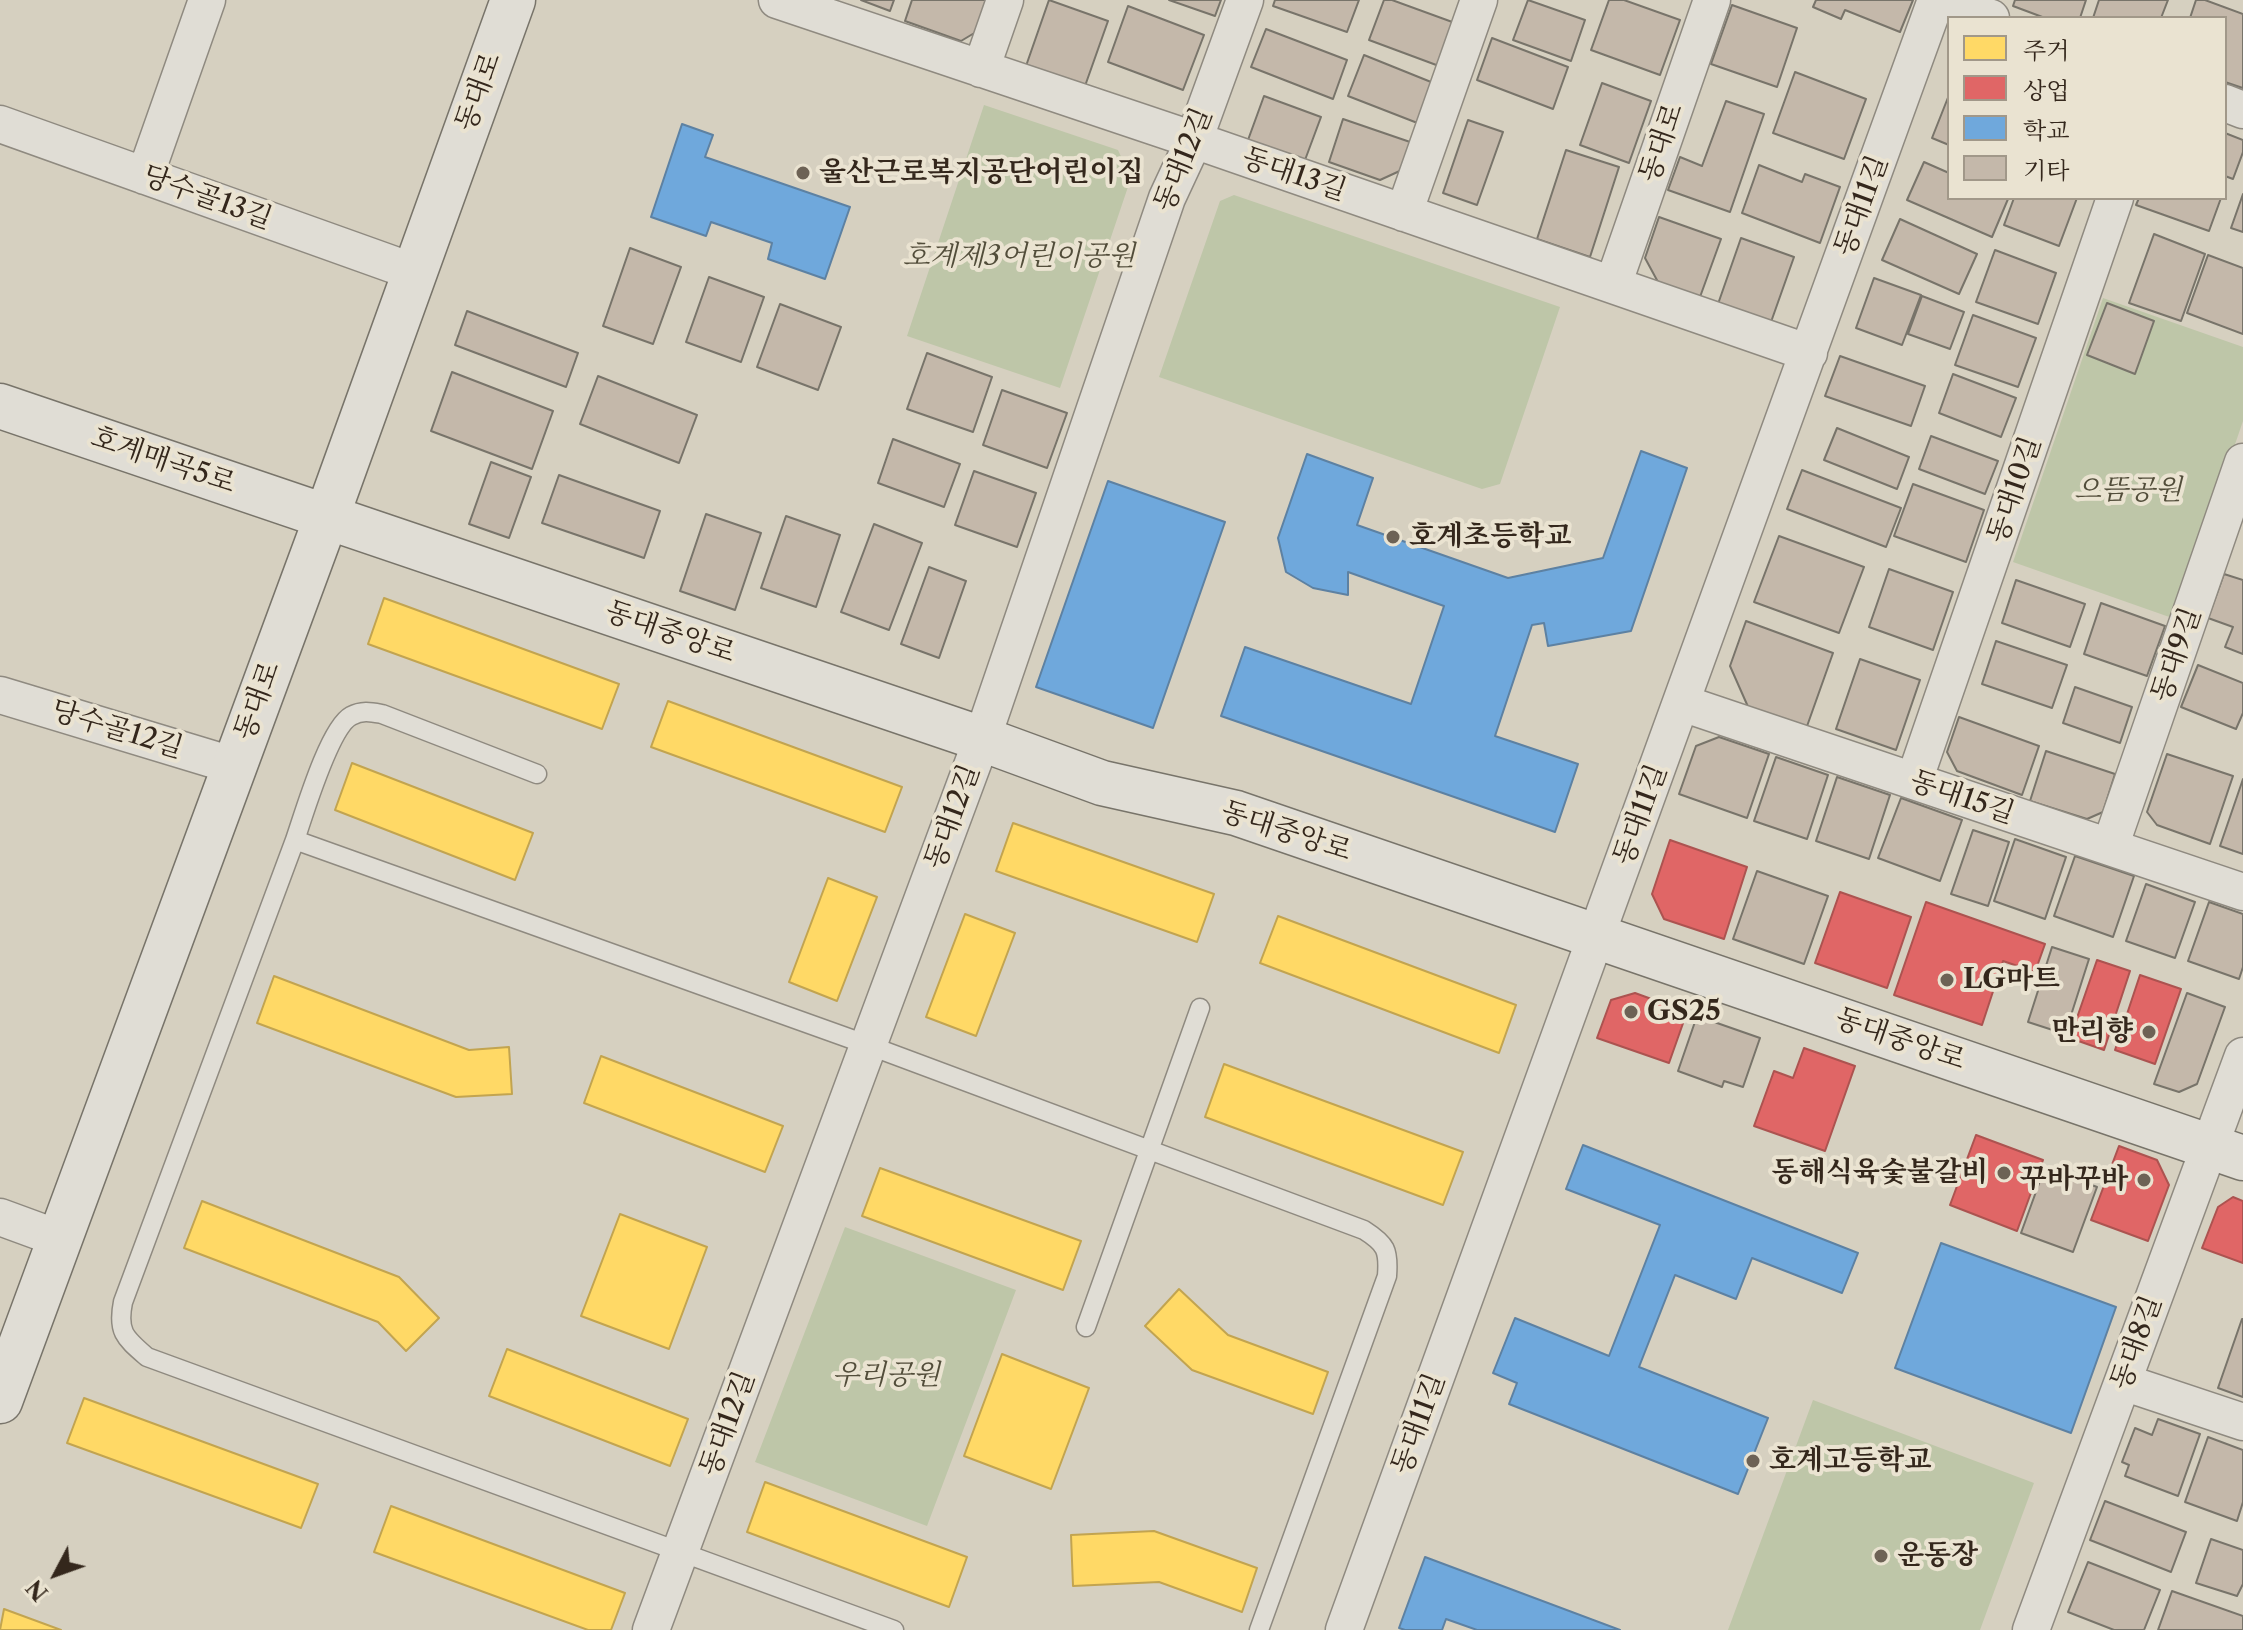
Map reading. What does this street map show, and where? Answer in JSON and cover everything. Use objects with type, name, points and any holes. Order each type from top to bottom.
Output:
[{"type":"street","points":[[145,176],[207,0]]},
{"type":"street","name":"동대로","points":[[0,1401],[327,516],[513,0]]},
{"type":"street","points":[[981,69],[1005,0]]},
{"type":"street","name":"동대12길","points":[[651,1630],[982,739],[1167,198],[1194,140],[1245,0]]},
{"type":"street","points":[[1404,213],[1479,0]]},
{"type":"street","name":"동대로","points":[[1613,285],[1712,0]]},
{"type":"street","points":[[1939,0],[1985,16]]},
{"type":"street","name":"동대11길","points":[[1344,1630],[1939,0]]},
{"type":"street","name":"동대13길","points":[[787,2],[1809,353]]},
{"type":"street","name":"당수골13길","points":[[0,124],[414,272]]},
{"type":"street","name":"동대10길","points":[[1914,781],[2114,200]]},
{"type":"street","name":"호계매곡5로","points":[[0,406],[327,516]]},
{"type":"street","name":"동대9길","points":[[2110,847],[2243,462]]},
{"type":"street","name":"동대중앙로","points":[[327,516],[982,739],[1102,783],[1236,813],[2226,1152]]},
{"type":"street","name":"당수골12길","points":[[0,695],[235,766]]},
{"type":"street","name":"동대15길","points":[[1682,703],[2243,892]]},
{"type":"street","name":"동대8길","points":[[2031,1630],[2123,1382],[2226,1152],[2243,1056]]},
{"type":"street","points":[[0,1217],[60,1239]]},
{"type":"street","points":[[2123,1382],[2243,1422]]},
{"type":"lane","points":[[537,774],[382,714],[365,711],[349,717],[334,733],[123,1302],[119,1322],[131,1343],[147,1357],[894,1630]]},
{"type":"lane","points":[[295,840],[868,1045],[1364,1230],[1381,1241],[1389,1257],[1387,1276],[1259,1630]]},
{"type":"lane","points":[[1086,1327],[1200,1008]]},
{"type":"green space","name":"호계제3어린이공원","points":[[984,105],[1118,150],[1131,178],[1060,388],[907,336]]},
{"type":"green space","points":[[1234,195],[1560,307],[1500,484],[1482,489],[1159,377],[1220,201]]},
{"type":"green space","name":"으뜸공원","points":[[2103,298],[2243,347],[2243,421],[2175,619],[2013,562]]},
{"type":"green space","name":"우리공원","points":[[845,1227],[1016,1290],[927,1526],[755,1462]]},
{"type":"green space","name":"운동장","points":[[1813,1400],[2034,1483],[1980,1630],[1728,1630]]},
{"type":"building: 주거","points":[[384,598],[619,684],[602,729],[368,644]]},
{"type":"building: 주거","points":[[668,701],[902,787],[885,832],[651,747]]},
{"type":"building: 주거","points":[[352,763],[533,833],[515,880],[335,810]]},
{"type":"building: 주거","points":[[1013,823],[1214,894],[1197,942],[996,871]]},
{"type":"building: 주거","points":[[828,878],[877,897],[837,1001],[789,982]]},
{"type":"building: 주거","points":[[965,914],[1015,933],[976,1036],[926,1017]]},
{"type":"building: 주거","points":[[1278,916],[1516,1005],[1499,1053],[1260,963]]},
{"type":"building: 주거","points":[[274,976],[469,1050],[509,1047],[512,1094],[456,1097],[257,1023]]},
{"type":"building: 주거","points":[[601,1056],[783,1126],[765,1172],[584,1103]]},
{"type":"building: 주거","points":[[1224,1064],[1463,1152],[1443,1205],[1205,1117]]},
{"type":"building: 주거","points":[[880,1168],[1081,1241],[1063,1290],[862,1216]]},
{"type":"building: 주거","points":[[202,1201],[399,1277],[439,1318],[406,1351],[378,1322],[184,1248]]},
{"type":"building: 주거","points":[[620,1214],[707,1247],[669,1349],[581,1316]]},
{"type":"building: 주거","points":[[1179,1289],[1228,1335],[1328,1372],[1313,1414],[1192,1370],[1145,1326]]},
{"type":"building: 주거","points":[[507,1349],[688,1419],[670,1466],[489,1396]]},
{"type":"building: 주거","points":[[1002,1354],[1089,1388],[1051,1489],[964,1456]]},
{"type":"building: 주거","points":[[84,1398],[318,1484],[301,1528],[67,1443]]},
{"type":"building: 주거","points":[[765,1482],[967,1557],[949,1607],[747,1532]]},
{"type":"building: 주거","points":[[391,1506],[625,1593],[611,1630],[588,1630],[374,1552]]},
{"type":"building: 주거","points":[[1154,1531],[1257,1568],[1242,1612],[1159,1582],[1073,1586],[1071,1535]]},
{"type":"building: 주거","points":[[4,1609],[61,1630],[0,1630]]},
{"type":"building: 상업","points":[[1670,840],[1747,867],[1724,939],[1664,919],[1652,894]]},
{"type":"building: 상업","points":[[1840,892],[1911,917],[1887,988],[1815,963]]},
{"type":"building: 상업","points":[[1926,902],[2045,944],[2035,972],[2003,961],[1982,1025],[1894,995]]},
{"type":"building: 상업","points":[[2097,960],[2130,971],[2104,1050],[2070,1038]]},
{"type":"building: 상업","points":[[2140,975],[2181,989],[2155,1064],[2115,1050]]},
{"type":"building: 상업","points":[[1635,993],[1687,1012],[1669,1063],[1597,1038],[1611,1000]]},
{"type":"building: 상업","points":[[1804,1048],[1855,1066],[1825,1151],[1754,1126],[1774,1071],[1793,1078]]},
{"type":"building: 상업","points":[[1976,1135],[2043,1160],[2017,1231],[1950,1205]]},
{"type":"building: 상업","points":[[2119,1146],[2157,1160],[2169,1185],[2148,1241],[2091,1220]]},
{"type":"building: 상업","points":[[2233,1197],[2243,1201],[2243,1263],[2202,1248],[2218,1207]]},
{"type":"building: 학교","points":[[682,124],[713,135],[705,157],[850,207],[825,279],[768,259],[772,243],[711,222],[706,236],[651,217]]},
{"type":"building: 학교","points":[[1641,451],[1687,468],[1631,631],[1548,646],[1544,623],[1532,625],[1495,736],[1578,764],[1555,832],[1221,716],[1245,647],[1411,704],[1444,606],[1348,572],[1348,595],[1313,588],[1286,572],[1278,538],[1307,454],[1373,478],[1357,525],[1508,578],[1603,558]]},
{"type":"building: 학교","points":[[1108,481],[1225,522],[1153,728],[1036,687]]},
{"type":"building: 학교","points":[[1583,1145],[1858,1253],[1842,1293],[1752,1258],[1736,1299],[1675,1275],[1639,1367],[1768,1418],[1738,1494],[1509,1404],[1517,1383],[1493,1373],[1515,1318],[1609,1356],[1660,1225],[1566,1189]]},
{"type":"building: 학교","points":[[1941,1243],[2116,1307],[2071,1433],[1895,1368]]},
{"type":"building: 학교","points":[[1425,1557],[1620,1630],[1477,1630],[1446,1619],[1442,1630],[1399,1628]]},
{"type":"building: 기타","points":[[861,0],[894,0],[890,11]]},
{"type":"building: 기타","points":[[912,0],[991,0],[981,29],[961,41],[905,21]]},
{"type":"building: 기타","points":[[1049,0],[1108,21],[1085,86],[1026,66]]},
{"type":"building: 기타","points":[[1169,0],[1221,0],[1215,16]]},
{"type":"building: 기타","points":[[1275,0],[1359,0],[1347,32],[1273,6]]},
{"type":"building: 기타","points":[[1384,0],[1392,0],[1455,23],[1439,66],[1369,40]]},
{"type":"building: 기타","points":[[1528,0],[1585,20],[1571,61],[1513,40]]},
{"type":"building: 기타","points":[[1609,0],[1624,0],[1680,20],[1660,75],[1591,50]]},
{"type":"building: 기타","points":[[1816,0],[1913,0],[1900,32],[1845,10],[1841,19],[1813,7]]},
{"type":"building: 기타","points":[[2015,0],[2086,0],[2081,16],[2040,16],[2013,6]]},
{"type":"building: 기타","points":[[2099,0],[2168,0],[2162,16],[2094,16]]},
{"type":"building: 기타","points":[[2196,0],[2205,0],[2243,14],[2243,88],[2227,83],[2227,16],[2191,16]]},
{"type":"building: 기타","points":[[1732,5],[1797,28],[1777,87],[1711,64]]},
{"type":"building: 기타","points":[[1128,6],[1204,35],[1183,90],[1108,62]]},
{"type":"building: 기타","points":[[1266,29],[1347,60],[1333,99],[1251,67]]},
{"type":"building: 기타","points":[[1492,38],[1568,67],[1553,109],[1477,80]]},
{"type":"building: 기타","points":[[1364,55],[1436,84],[1420,124],[1348,96]]},
{"type":"building: 기타","points":[[1795,72],[1866,99],[1844,159],[1773,133]]},
{"type":"building: 기타","points":[[1602,83],[1651,101],[1629,163],[1580,145]]},
{"type":"building: 기타","points":[[1264,96],[1321,117],[1305,160],[1248,140]]},
{"type":"building: 기타","points":[[1947,100],[1947,144],[1932,138]]},
{"type":"building: 기타","points":[[1726,101],[1764,114],[1730,212],[1668,190],[1680,157],[1702,166]]},
{"type":"building: 기타","points":[[1343,119],[1413,143],[1404,169],[1380,180],[1329,162]]},
{"type":"building: 기타","points":[[1468,120],[1503,132],[1477,205],[1443,193]]},
{"type":"building: 기타","points":[[2227,134],[2243,140],[2243,152],[2233,179],[2227,177]]},
{"type":"building: 기타","points":[[1566,150],[1619,167],[1590,257],[1537,239]]},
{"type":"building: 기타","points":[[1924,162],[1947,172],[1947,200],[2008,200],[1992,237],[1907,200]]},
{"type":"building: 기타","points":[[1759,165],[1802,182],[1805,174],[1840,187],[1820,243],[1742,213]]},
{"type":"building: 기타","points":[[2243,194],[2243,232],[2231,228]]},
{"type":"building: 기타","points":[[2013,200],[2076,200],[2059,246],[2004,225]]},
{"type":"building: 기타","points":[[2138,200],[2220,200],[2209,231],[2136,205]]},
{"type":"building: 기타","points":[[1659,217],[1721,239],[1700,297],[1658,282],[1645,258]]},
{"type":"building: 기타","points":[[1900,219],[1977,254],[1959,294],[1882,260]]},
{"type":"building: 기타","points":[[2154,234],[2205,254],[2181,321],[2129,303]]},
{"type":"building: 기타","points":[[1741,238],[1794,257],[1771,322],[1718,304]]},
{"type":"building: 기타","points":[[630,248],[681,267],[653,344],[603,326]]},
{"type":"building: 기타","points":[[1995,250],[2056,273],[2038,324],[1976,302]]},
{"type":"building: 기타","points":[[2208,255],[2243,268],[2243,334],[2187,313]]},
{"type":"building: 기타","points":[[709,277],[764,297],[741,362],[686,342]]},
{"type":"building: 기타","points":[[1874,278],[1921,295],[1902,345],[1856,328]]},
{"type":"building: 기타","points":[[1922,296],[1964,312],[1950,349],[1908,334]]},
{"type":"building: 기타","points":[[2107,303],[2154,321],[2135,374],[2087,355]]},
{"type":"building: 기타","points":[[780,304],[841,327],[818,390],[757,367]]},
{"type":"building: 기타","points":[[467,311],[578,353],[566,387],[455,345]]},
{"type":"building: 기타","points":[[1973,315],[2036,338],[2018,387],[1955,365]]},
{"type":"building: 기타","points":[[927,353],[992,377],[973,432],[907,409]]},
{"type":"building: 기타","points":[[1840,356],[1925,386],[1911,426],[1825,396]]},
{"type":"building: 기타","points":[[452,372],[553,411],[532,469],[431,431]]},
{"type":"building: 기타","points":[[1953,374],[2016,398],[2001,437],[1939,413]]},
{"type":"building: 기타","points":[[598,376],[697,415],[679,463],[580,424]]},
{"type":"building: 기타","points":[[1002,390],[1067,413],[1047,468],[983,445]]},
{"type":"building: 기타","points":[[1837,428],[1909,457],[1897,489],[1824,460]]},
{"type":"building: 기타","points":[[1931,436],[1998,461],[1985,494],[1919,469]]},
{"type":"building: 기타","points":[[893,439],[960,464],[944,507],[878,483]]},
{"type":"building: 기타","points":[[491,462],[531,477],[509,538],[469,524]]},
{"type":"building: 기타","points":[[1802,470],[1901,508],[1886,547],[1787,509]]},
{"type":"building: 기타","points":[[974,471],[1036,493],[1017,547],[955,525]]},
{"type":"building: 기타","points":[[559,475],[660,511],[644,558],[542,523]]},
{"type":"building: 기타","points":[[1913,484],[1984,510],[1966,562],[1894,536]]},
{"type":"building: 기타","points":[[706,514],[761,533],[735,610],[680,591]]},
{"type":"building: 기타","points":[[786,516],[840,535],[816,607],[761,588]]},
{"type":"building: 기타","points":[[874,524],[922,543],[889,630],[841,612]]},
{"type":"building: 기타","points":[[1779,536],[1864,567],[1839,633],[1754,602]]},
{"type":"building: 기타","points":[[929,567],[966,581],[939,658],[901,644]]},
{"type":"building: 기타","points":[[1889,569],[1953,592],[1933,650],[1869,627]]},
{"type":"building: 기타","points":[[2224,574],[2243,580],[2243,654],[2225,647],[2233,627],[2208,618]]},
{"type":"building: 기타","points":[[2016,580],[2085,604],[2070,647],[2002,623]]},
{"type":"building: 기타","points":[[2101,603],[2165,626],[2147,676],[2084,654]]},
{"type":"building: 기타","points":[[1746,621],[1833,653],[1806,729],[1749,709],[1730,666]]},
{"type":"building: 기타","points":[[1996,641],[2067,665],[2052,708],[1982,684]]},
{"type":"building: 기타","points":[[1860,659],[1920,680],[1896,750],[1836,729]]},
{"type":"building: 기타","points":[[2198,665],[2243,683],[2243,713],[2236,729],[2181,707]]},
{"type":"building: 기타","points":[[2075,687],[2132,707],[2120,743],[2063,723]]},
{"type":"building: 기타","points":[[1959,717],[2039,746],[2022,795],[1957,771],[1947,752]]},
{"type":"building: 기타","points":[[1719,737],[1769,754],[1747,818],[1679,794],[1696,746]]},
{"type":"building: 기타","points":[[2046,751],[2115,774],[2103,812],[2087,819],[2030,801]]},
{"type":"building: 기타","points":[[2167,754],[2233,776],[2210,844],[2157,825],[2147,812]]},
{"type":"building: 기타","points":[[1776,757],[1828,775],[1807,839],[1754,821]]},
{"type":"building: 기타","points":[[1837,777],[1890,795],[1869,859],[1816,841]]},
{"type":"building: 기타","points":[[2243,779],[2243,854],[2220,846]]},
{"type":"building: 기타","points":[[1901,798],[1962,820],[1940,881],[1878,858]]},
{"type":"building: 기타","points":[[1973,830],[2009,842],[1988,906],[1951,894]]},
{"type":"building: 기타","points":[[2015,839],[2066,857],[2045,919],[1994,901]]},
{"type":"building: 기타","points":[[2075,856],[2134,876],[2113,937],[2054,916]]},
{"type":"building: 기타","points":[[1757,871],[1828,896],[1804,964],[1733,939]]},
{"type":"building: 기타","points":[[2146,884],[2195,902],[2175,958],[2126,941]]},
{"type":"building: 기타","points":[[2209,902],[2243,914],[2243,967],[2239,979],[2188,961]]},
{"type":"building: 기타","points":[[2052,947],[2089,959],[2065,1034],[2028,1022]]},
{"type":"building: 기타","points":[[2187,993],[2225,1007],[2197,1084],[2179,1092],[2154,1084]]},
{"type":"building: 기타","points":[[1697,1016],[1760,1038],[1743,1087],[1724,1081],[1722,1087],[1678,1071]]},
{"type":"building: 기타","points":[[2045,1167],[2097,1187],[2073,1252],[2021,1233]]},
{"type":"building: 기타","points":[[2243,1319],[2243,1397],[2218,1388]]},
{"type":"building: 기타","points":[[2158,1419],[2200,1434],[2178,1496],[2125,1476],[2129,1465],[2122,1462],[2135,1428],[2152,1435]]},
{"type":"building: 기타","points":[[2208,1437],[2243,1450],[2243,1502],[2237,1521],[2185,1502]]},
{"type":"building: 기타","points":[[2105,1501],[2186,1532],[2171,1572],[2090,1540]]},
{"type":"building: 기타","points":[[2211,1539],[2243,1550],[2243,1584],[2237,1596],[2196,1583]]},
{"type":"building: 기타","points":[[2088,1562],[2160,1590],[2144,1630],[2114,1630],[2068,1612]]},
{"type":"building: 기타","points":[[2172,1591],[2243,1616],[2243,1630],[2158,1630]]},
{"type":"place","name":"울산근로복지공단어린이집","points":[[803,173]]},
{"type":"place","name":"호계초등학교","points":[[1393,537]]},
{"type":"place","name":"LG마트","points":[[1947,980]]},
{"type":"place","name":"GS25","points":[[1631,1012]]},
{"type":"place","name":"만리향","points":[[2149,1032]]},
{"type":"place","name":"동해식육숯불갈비","points":[[2004,1173]]},
{"type":"place","name":"꾸바꾸바","points":[[2144,1180]]},
{"type":"place","name":"호계고등학교","points":[[1753,1461]]},
{"type":"place","name":"운동장","points":[[1881,1556]]}]
